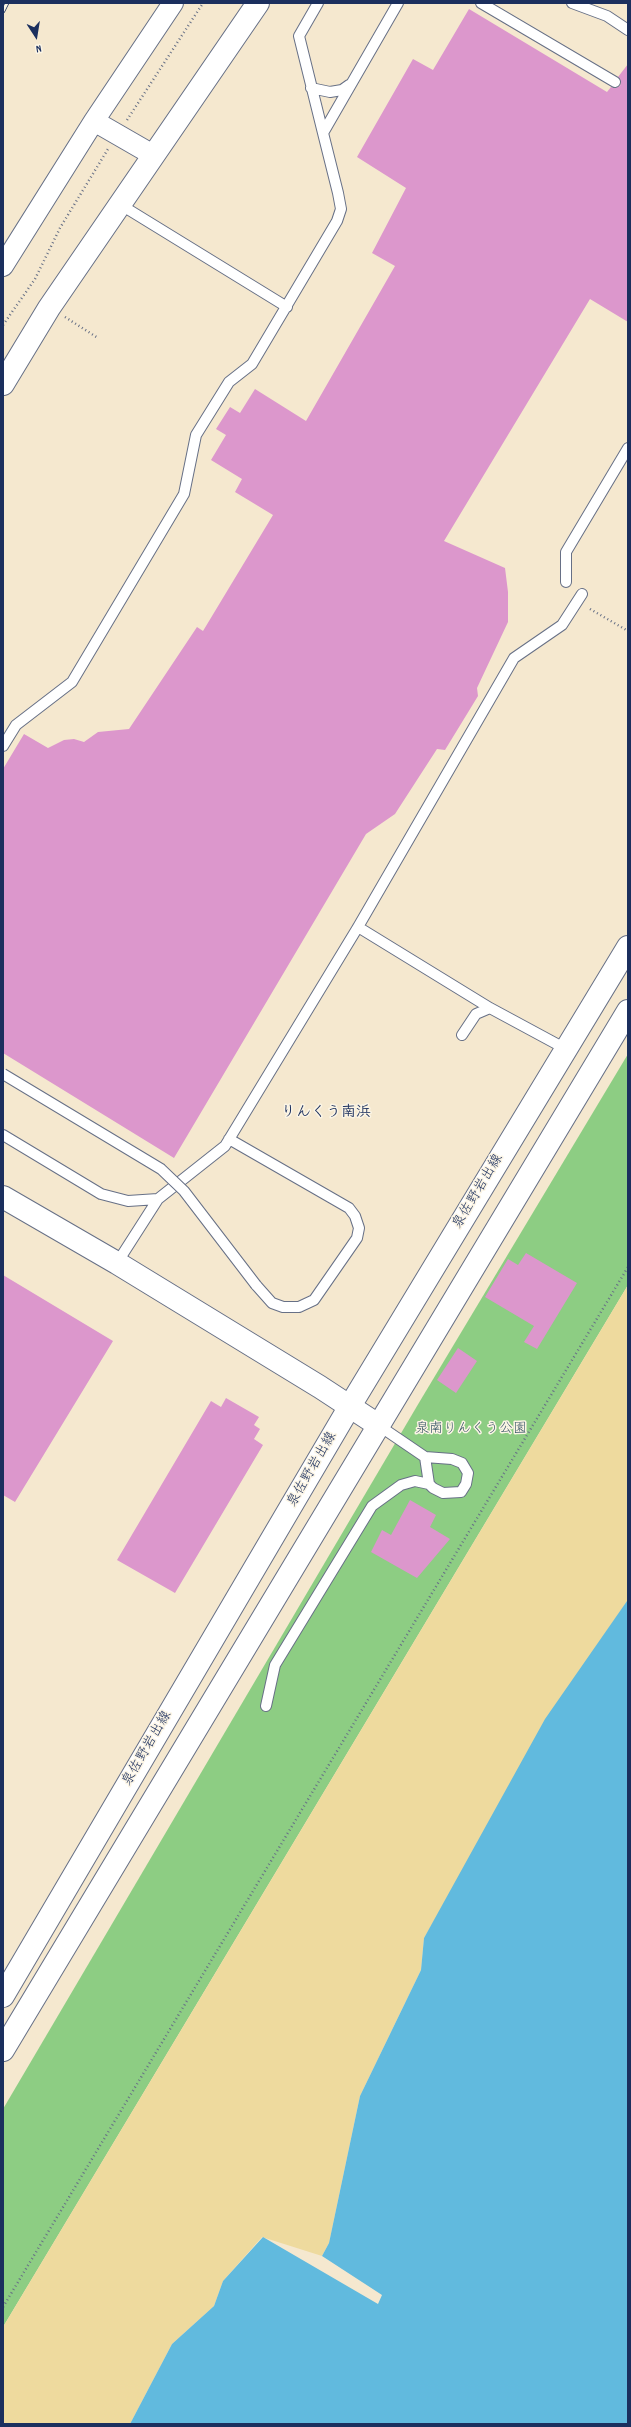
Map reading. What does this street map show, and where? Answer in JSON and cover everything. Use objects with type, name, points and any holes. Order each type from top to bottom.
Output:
[{"type":"main road","points":[[3,384],[50,308],[258,3]]},
{"type":"main road","name":"泉佐野岩出線","points":[[3,1996],[350,1406],[628,948]]},
{"type":"main road","points":[[3,2050],[628,1011]]},
{"type":"main road","points":[[3,1197],[117,1263],[350,1406],[378,1425]]},
{"type":"street","points":[[3,266],[94,121],[173,3]]},
{"type":"street","points":[[94,121],[153,155]]},
{"type":"lane","points":[[323,132],[398,3]]},
{"type":"lane","points":[[481,3],[615,82]]},
{"type":"lane","points":[[572,3],[607,16],[628,30]]},
{"type":"lane","points":[[3,746],[16,725],[72,682],[184,494],[196,435],[229,382],[252,364],[288,307],[337,221],[340,209],[323,132],[299,36],[317,5]]},
{"type":"lane","points":[[311,88],[330,92],[342,90],[350,84]]},
{"type":"lane","points":[[121,205],[288,307]]},
{"type":"lane","points":[[566,582],[566,552],[628,448]]},
{"type":"lane","points":[[117,1263],[158,1199],[224,1146],[229,1139],[358,928],[514,658],[562,625],[582,594]]},
{"type":"lane","points":[[358,928],[490,1008],[566,1049]]},
{"type":"lane","points":[[462,1035],[476,1014],[490,1008]]},
{"type":"lane","points":[[3,1074],[161,1169],[184,1192],[256,1285],[272,1303],[283,1307],[299,1307],[314,1300],[357,1238],[359,1228],[355,1216],[349,1208],[229,1139]]},
{"type":"lane","points":[[3,1135],[101,1194],[128,1202],[158,1199]]},
{"type":"lane","points":[[266,1706],[275,1665],[372,1506],[400,1485],[416,1481],[429,1484],[443,1493],[461,1492],[466,1484],[468,1473],[462,1463],[452,1459],[425,1457],[378,1425]]},
{"type":"lane","points":[[425,1457],[429,1484]]},
{"type":"path","points":[[3,325],[35,279],[60,228],[117,135],[203,3]]},
{"type":"path","points":[[65,317],[98,338]]},
{"type":"path","points":[[590,609],[628,631]]},
{"type":"path","points":[[3,2307],[628,1267]]},
{"type":"green space","name":"泉南りんくう公園","points":[[628,1054],[628,1285],[3,2327],[3,2109],[420,1401]]},
{"type":"sand","points":[[628,1285],[628,1600],[588,1659],[424,1938],[421,1970],[360,2096],[329,2243],[322,2256],[262,2237],[223,2281],[214,2306],[172,2344],[130,2424],[3,2424],[3,2327]]},
{"type":"water","points":[[627,1601],[628,2424],[130,2424],[172,2344],[214,2306],[223,2281],[263,2237],[378,2304],[382,2295],[322,2256],[329,2243],[360,2096],[421,1970],[424,1938],[545,1719]]},
{"type":"building","points":[[469,9],[607,92],[611,87],[615,88],[620,86],[621,82],[618,77],[628,64],[628,322],[590,299],[444,541],[505,568],[508,592],[508,622],[477,688],[478,696],[445,750],[437,749],[395,814],[366,834],[174,1158],[3,1053],[3,769],[24,734],[48,748],[64,740],[74,739],[84,742],[98,732],[129,729],[197,627],[203,631],[273,515],[235,492],[242,479],[211,460],[226,435],[216,429],[230,407],[240,413],[255,389],[306,421],[395,266],[372,253],[406,188],[357,157],[413,59],[433,70]]},
{"type":"building","points":[[526,1253],[577,1283],[537,1349],[524,1342],[534,1326],[485,1297],[508,1259],[518,1265]]},
{"type":"building","points":[[3,1275],[113,1341],[15,1502],[3,1495]]},
{"type":"building","points":[[458,1348],[477,1361],[456,1393],[437,1380]]},
{"type":"building","points":[[226,1398],[259,1417],[254,1425],[260,1429],[254,1439],[263,1445],[175,1593],[117,1560],[211,1401],[221,1407]]},
{"type":"building","points":[[410,1500],[436,1515],[430,1527],[450,1539],[417,1578],[371,1552],[382,1530],[391,1535]]},
{"type":"railway","points":[[3,11],[7,3]]},
{"type":"district","name":"りんくう南浜","points":[[326,1114]]}]
